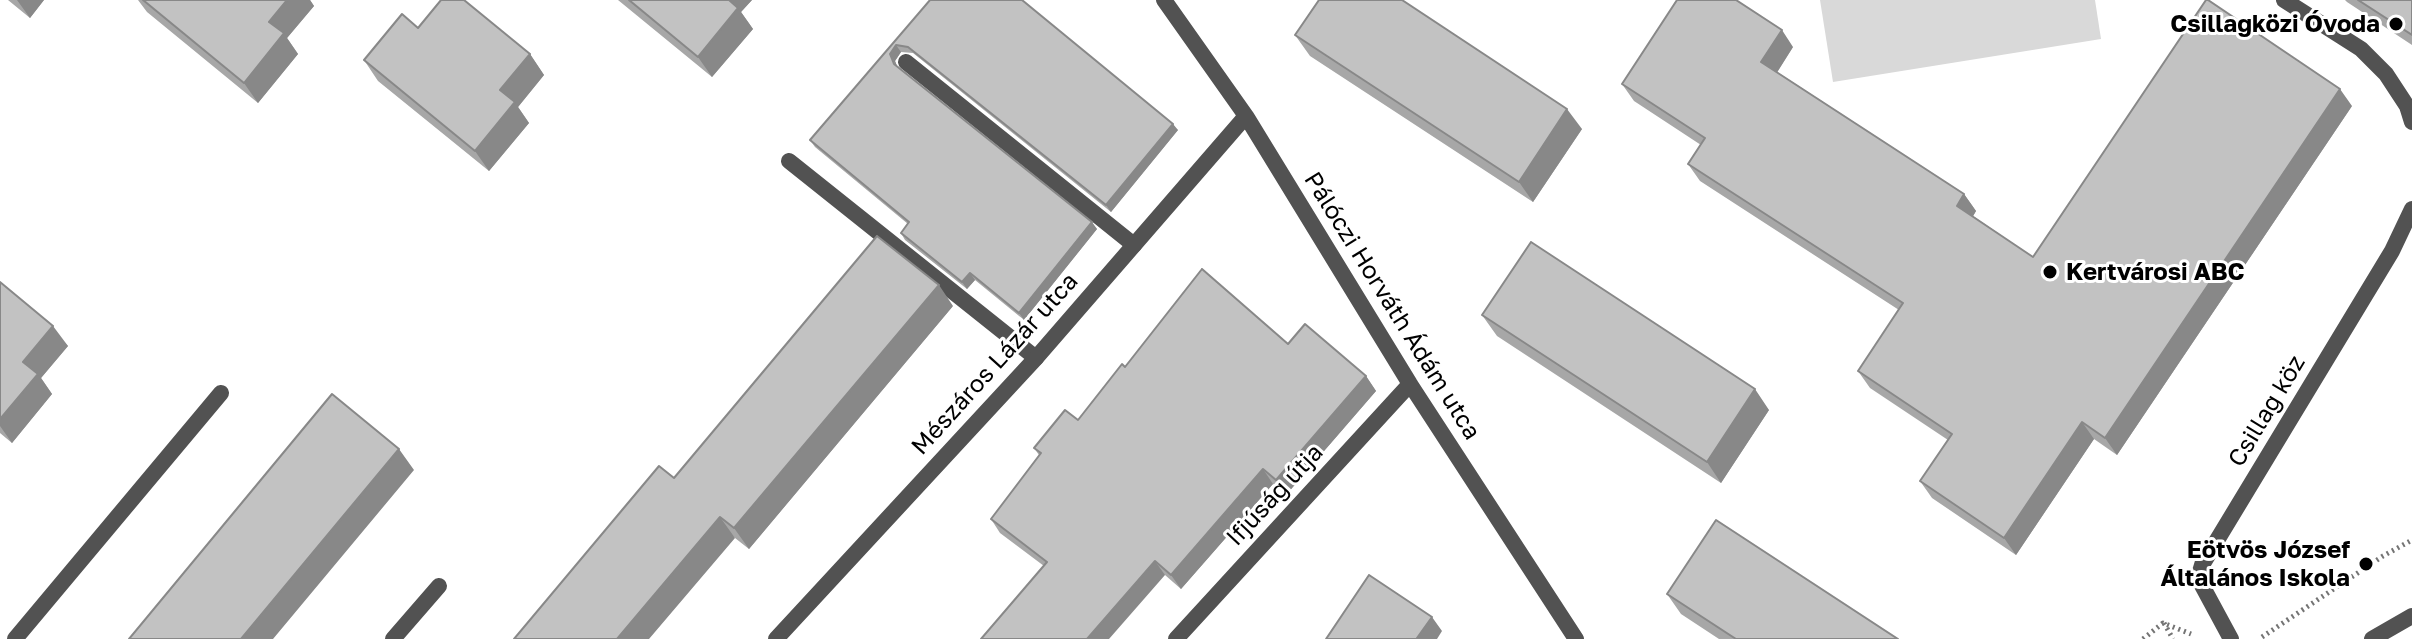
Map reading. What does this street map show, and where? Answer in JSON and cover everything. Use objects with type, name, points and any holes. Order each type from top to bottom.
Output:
[{"type":"street","name":"Pálóczi Horváth Ádám utca","points":[[1164,0],[1246,116],[1410,384],[1576,639]]},
{"type":"street","points":[[2284,0],[2361,49],[2386,74],[2407,106],[2412,122]]},
{"type":"street","points":[[906,62],[1134,245]]},
{"type":"street","name":"Mészáros Lázár utca","points":[[776,639],[1036,358],[1246,116]]},
{"type":"street","points":[[789,161],[1036,358]]},
{"type":"street","name":"Csillag köz","points":[[2231,639],[2198,578],[2202,565],[2392,251],[2412,209]]},
{"type":"street","name":"Ifjúság útja","points":[[1176,639],[1410,384]]},
{"type":"street","points":[[15,639],[221,393]]},
{"type":"street","points":[[393,639],[439,586]]},
{"type":"street","points":[[2372,639],[2412,616]]},
{"type":"path","points":[[2259,639],[2412,540]]},
{"type":"path","points":[[2143,639],[2163,623]]},
{"type":"path","points":[[2163,623],[2173,639]]},
{"type":"path","points":[[2163,623],[2203,639]]},
{"type":"shaded area","points":[[1820,0],[2095,0],[2101,39],[1833,82]]},
{"type":"building","points":[[143,0],[287,0],[269,22],[284,33],[244,83]]},
{"type":"building","points":[[441,0],[464,0],[530,54],[500,90],[515,102],[475,151],[364,60],[402,14],[418,28]]},
{"type":"building","points":[[629,0],[729,0],[738,8],[698,57]]},
{"type":"building","points":[[930,0],[1022,0],[1173,124],[1106,205],[908,47],[896,45],[890,54],[894,64],[1092,222],[1019,313],[970,273],[962,282],[901,233],[909,222],[810,140]]},
{"type":"building","points":[[1319,0],[1402,0],[1567,109],[1519,182],[1295,35]]},
{"type":"building","points":[[1677,0],[1736,0],[1782,30],[1761,62],[1964,194],[1957,206],[2033,257],[2206,0],[2340,89],[2105,438],[2082,422],[2004,538],[1920,481],[1952,434],[1858,371],[1903,303],[1688,164],[1705,138],[1622,84]]},
{"type":"building","name":"Csillagközi Óvoda","points":[[2358,0],[2412,0],[2412,35]]},
{"type":"building","points":[[877,236],[939,285],[734,528],[720,517],[617,639],[514,639],[659,466],[674,478]]},
{"type":"building","points":[[1531,242],[1755,389],[1707,462],[1482,315]]},
{"type":"building","points":[[1202,269],[1288,344],[1305,324],[1366,376],[1276,480],[1263,469],[1171,575],[1155,561],[1087,639],[981,639],[1047,562],[991,519],[1041,453],[1034,448],[1065,410],[1078,420],[1122,364],[1125,367]]},
{"type":"building","points":[[0,282],[53,326],[23,362],[38,374],[0,419]]},
{"type":"building","points":[[332,394],[399,449],[241,639],[129,639]]},
{"type":"building","points":[[1716,520],[1898,639],[1736,639],[1667,594]]},
{"type":"building","points":[[1369,575],[1432,617],[1419,639],[1326,639]]},
{"type":"place","name":"Csillagközi Óvoda","points":[[2396,24]]},
{"type":"place","name":"Kertvárosi ABC","points":[[2050,272]]},
{"type":"place","name":"Eötvös József Általános Iskola","points":[[2366,564]]}]
